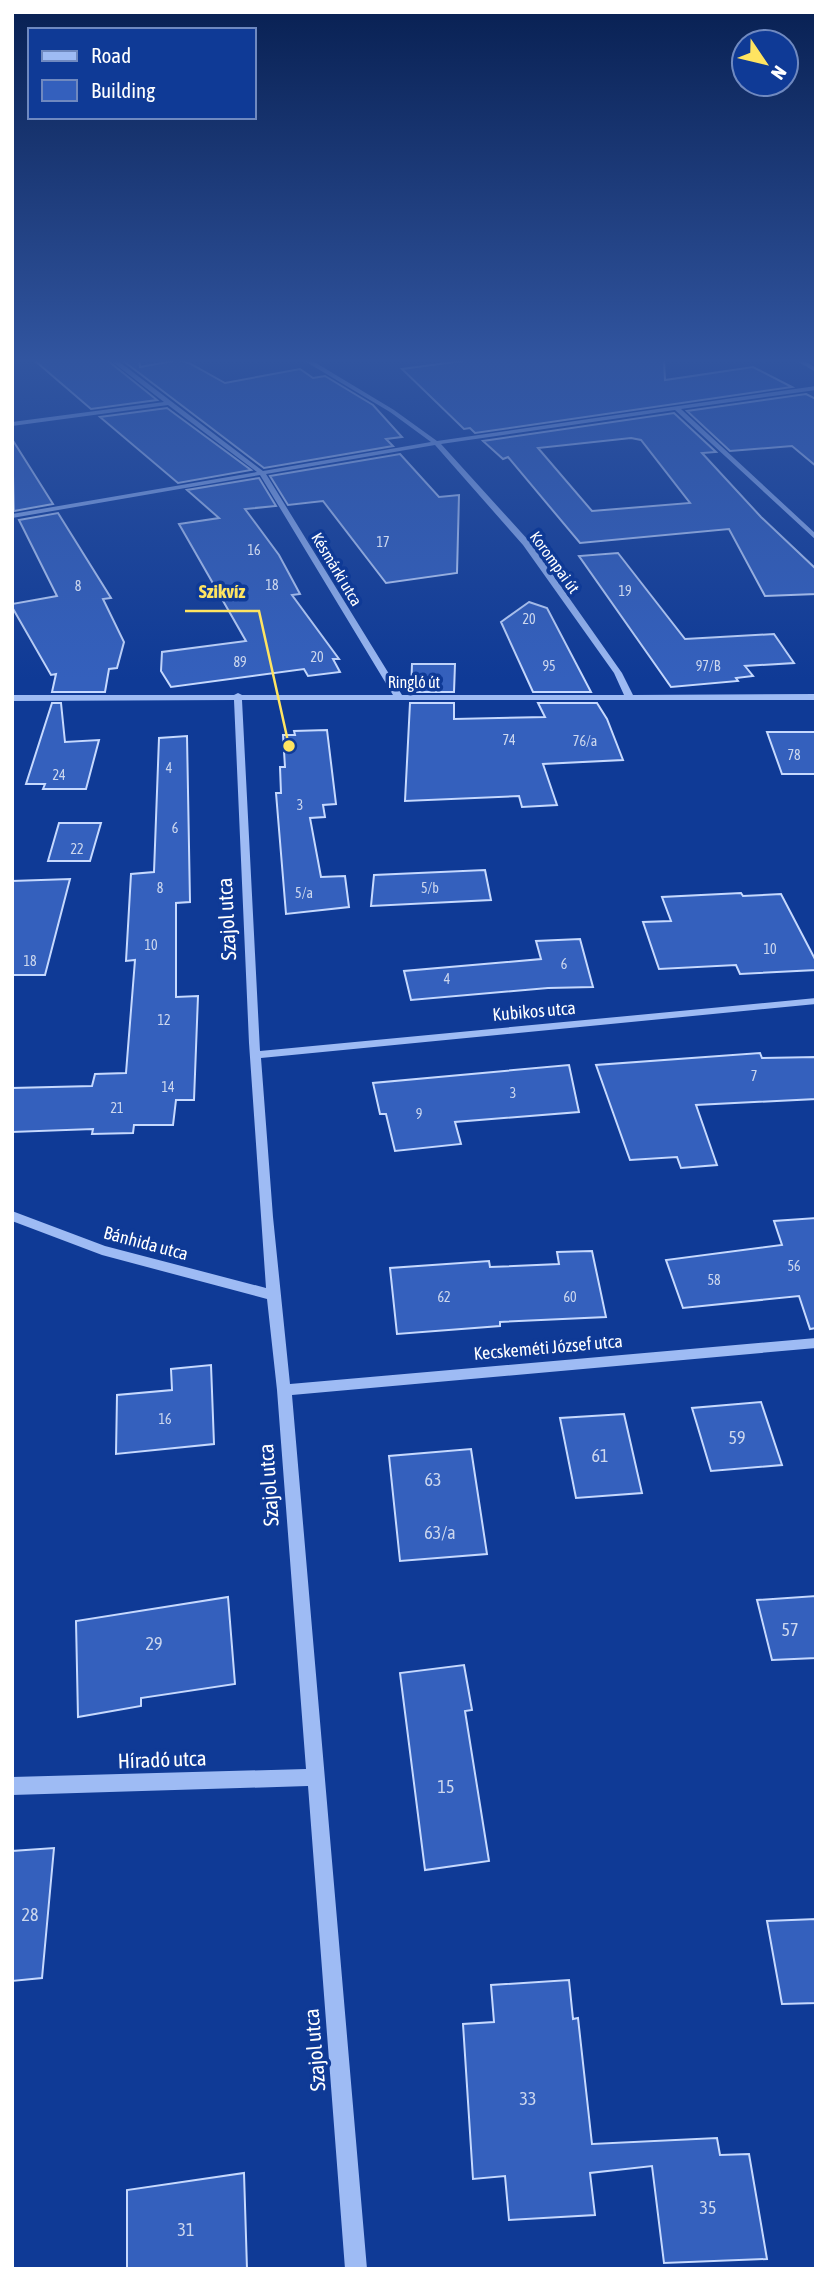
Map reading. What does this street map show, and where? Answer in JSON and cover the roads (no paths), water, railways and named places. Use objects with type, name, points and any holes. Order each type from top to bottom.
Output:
[{"type":"street","name":"Késmárki utca","points":[[254,466],[261,472],[398,696]]},
{"type":"street","points":[[12,516],[295,466]]},
{"type":"street","name":"Korompai út","points":[[457,466],[526,544],[618,673],[629,696]]},
{"type":"street","points":[[738,466],[816,538]]},
{"type":"street","name":"Szajol utca","points":[[238,696],[256,1055],[272,1295],[284,1390],[356,2269]]},
{"type":"street","name":"Ringló út","points":[[12,698],[816,697]]},
{"type":"street","name":"Kubikos utca","points":[[256,1055],[816,1002]]},
{"type":"street","name":"Bánhida utca","points":[[12,1216],[102,1250],[272,1295]]},
{"type":"street","name":"Kecskeméti József utca","points":[[284,1390],[816,1343]]},
{"type":"street","name":"Híradó utca","points":[[12,1786],[314,1777]]},
{"type":"place","name":"Szikvíz","points":[[289,746]]}]
